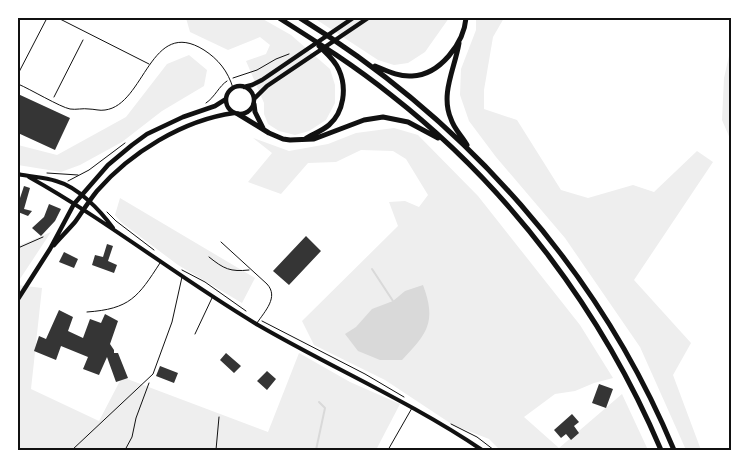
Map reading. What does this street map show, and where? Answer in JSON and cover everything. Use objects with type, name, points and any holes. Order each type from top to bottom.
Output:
[{"type":"highway","points":[[279,18],[392,95],[447,144],[504,203],[547,254],[572,289],[617,361],[640,404],[661,450]]},
{"type":"highway","points":[[300,18],[344,45],[424,108],[471,151],[532,218],[582,284],[628,356],[674,450]]},
{"type":"highway","points":[[466,18],[448,88],[447,104],[450,119],[471,151]]},
{"type":"highway","points":[[305,139],[321,131],[334,120],[340,108],[343,94],[339,70],[329,55],[309,37]]},
{"type":"highway","points":[[370,65],[404,76],[422,75],[440,64],[459,43]]},
{"type":"highway","points":[[254,102],[255,112],[263,128]]},
{"type":"highway","points":[[236,113],[255,126],[263,128],[270,133],[283,139],[296,141],[325,136],[364,120],[383,117],[408,122],[447,144]]},
{"type":"main road","points":[[236,113],[228,107],[226,99],[227,94],[233,88],[252,85],[262,80],[353,18]]},
{"type":"main road","points":[[50,249],[74,224],[89,201],[114,173],[146,147],[186,127],[218,116],[248,112],[267,86],[368,18]]},
{"type":"main road","points":[[244,86],[251,91],[254,102]]},
{"type":"main road","points":[[18,299],[50,249],[74,204],[108,165],[147,134],[183,117],[215,106],[226,99]]},
{"type":"street","points":[[18,174],[66,184],[102,212],[114,230]]},
{"type":"street","points":[[29,177],[74,204],[256,324],[301,350],[435,420],[482,450]]},
{"type":"lane","points":[[47,18],[19,72],[18,84],[69,109],[105,110],[123,101],[149,65],[165,47],[179,42],[192,43],[215,57],[226,72],[233,88]]},
{"type":"lane","points":[[58,18],[149,65]]},
{"type":"lane","points":[[221,242],[270,288],[273,295],[270,304],[256,324]]},
{"type":"lane","points":[[209,257],[220,266],[234,272],[250,270]]},
{"type":"lane","points":[[87,312],[105,311],[127,304],[142,292],[160,262]]},
{"type":"lane","points":[[72,450],[153,374],[172,322],[182,276]]},
{"type":"lane","points":[[195,334],[213,297]]},
{"type":"lane","points":[[388,450],[412,408]]},
{"type":"path","points":[[52,100],[83,40]]},
{"type":"path","points":[[42,173],[81,174]]},
{"type":"path","points":[[102,212],[108,212],[116,221],[154,250]]},
{"type":"path","points":[[18,248],[43,237]]},
{"type":"path","points":[[182,270],[205,282],[246,311]]},
{"type":"path","points":[[260,319],[365,374],[406,398]]},
{"type":"path","points":[[125,450],[132,438],[136,418],[153,374]]},
{"type":"path","points":[[216,450],[219,416]]},
{"type":"path","points":[[445,420],[477,437],[494,450]]},
{"type":"shaded area","points":[[186,18],[261,18],[291,35],[330,69],[335,85],[335,103],[326,120],[309,131],[295,135],[279,131],[268,124],[264,114],[264,103],[246,61],[266,54],[270,45],[260,37],[228,50],[190,32]]},
{"type":"shaded area","points":[[314,18],[449,18],[425,52],[408,63],[394,65],[378,60]]},
{"type":"shaded area","points":[[476,18],[504,18],[493,37],[484,90],[484,109],[517,120],[561,190],[588,198],[633,185],[654,192],[697,151],[713,162],[634,280],[691,343],[673,375],[701,450],[686,450],[640,347],[565,238],[496,157],[469,121],[460,95],[461,69],[476,30]]},
{"type":"shaded area","points":[[731,47],[732,141],[722,120],[724,78]]},
{"type":"shaded area","points":[[189,55],[207,70],[204,86],[162,111],[122,142],[80,165],[61,172],[18,165],[18,145],[57,155],[126,117],[167,64]]},
{"type":"shaded area","points":[[394,128],[418,135],[478,196],[580,325],[613,378],[575,391],[555,394],[524,417],[559,448],[622,394],[648,450],[500,450],[489,439],[453,425],[385,380],[314,345],[302,321],[398,226],[389,202],[405,201],[419,207],[428,195],[406,159],[393,151],[361,150],[336,162],[308,163],[281,194],[248,182],[272,153],[253,138],[289,151],[328,144],[356,133]]},
{"type":"shaded area","points":[[120,198],[255,278],[242,303],[178,265],[122,223],[115,215]]},
{"type":"shaded area","points":[[51,232],[18,282],[18,246]]},
{"type":"shaded area","points":[[18,285],[42,288],[31,389],[99,421],[122,377],[268,432],[299,353],[350,382],[400,404],[376,450],[18,450]]},
{"type":"shaded area","points":[[423,285],[429,309],[427,327],[418,343],[402,360],[380,360],[358,351],[345,334],[356,327],[372,309],[393,301],[405,291]]},
{"type":"building","points":[[18,94],[70,118],[55,150],[18,133]]},
{"type":"building","points":[[24,186],[30,188],[24,209],[32,211],[28,216],[18,212],[18,197],[20,198]]},
{"type":"building","points":[[49,204],[61,209],[55,221],[41,236],[32,228],[44,217]]},
{"type":"building","points":[[306,236],[321,251],[289,285],[273,271]]},
{"type":"building","points":[[107,244],[113,246],[108,261],[117,265],[114,273],[92,265],[95,255],[103,257]]},
{"type":"building","points":[[64,252],[78,259],[74,268],[59,262]]},
{"type":"building","points":[[59,310],[73,317],[68,331],[83,338],[90,319],[101,323],[105,314],[118,321],[110,344],[114,353],[118,353],[128,378],[116,382],[107,357],[99,375],[83,369],[88,357],[61,346],[56,360],[34,351],[39,336],[46,339]]},
{"type":"building","points":[[226,353],[241,366],[234,373],[220,360]]},
{"type":"building","points":[[160,366],[178,373],[174,383],[156,376]]},
{"type":"building","points":[[267,371],[276,379],[267,390],[257,381]]},
{"type":"building","points":[[599,384],[613,389],[606,408],[592,403]]},
{"type":"building","points":[[572,414],[579,422],[574,426],[579,433],[571,440],[566,434],[561,438],[554,430]]},
{"type":"waterway","points":[[372,269],[393,301]]},
{"type":"waterway","points":[[316,450],[325,408],[319,402]]}]
